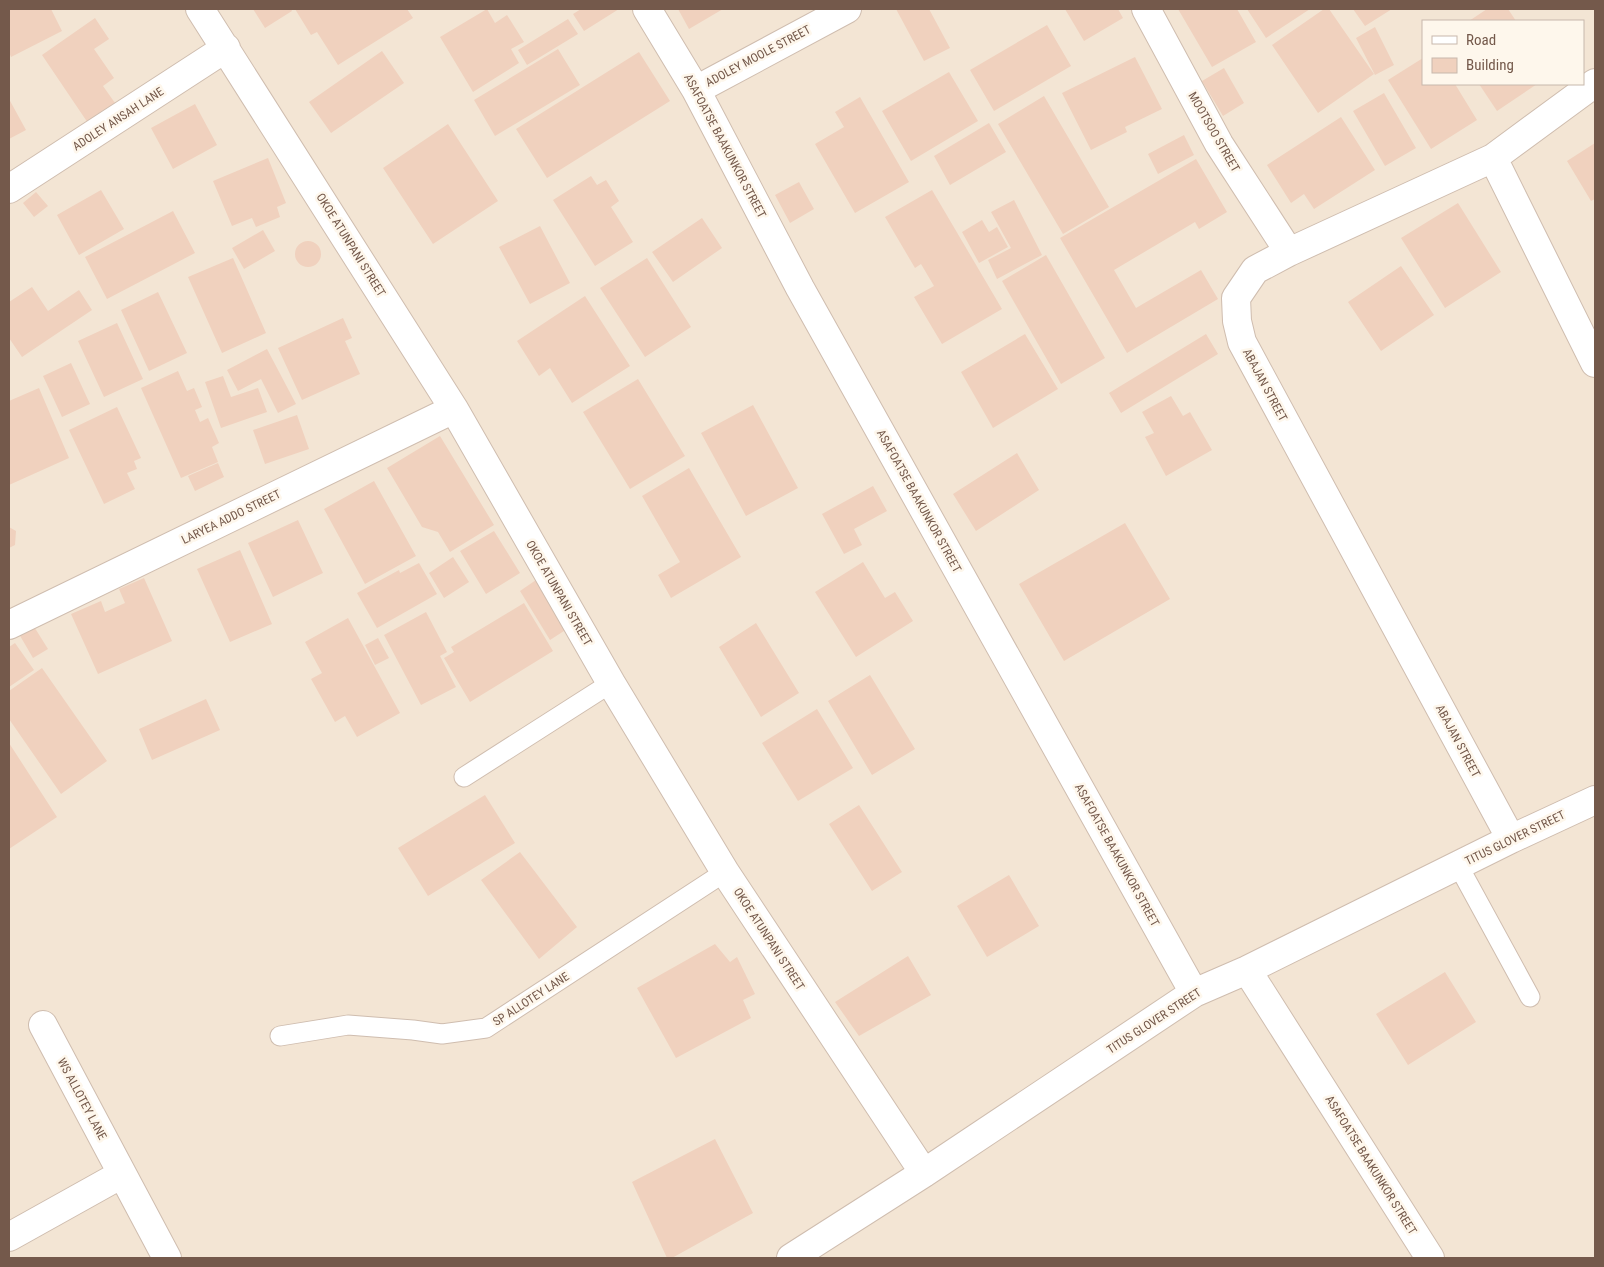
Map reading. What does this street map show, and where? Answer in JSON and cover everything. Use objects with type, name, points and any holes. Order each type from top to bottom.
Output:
[{"type":"street","name":"OKOE ATUNPANI STREET","points":[[200,9],[454,409],[611,683],[725,872],[924,1173]]},
{"type":"street","name":"ASAFOATSE BAAKUNKOR STREET","points":[[647,9],[696,90],[800,288],[1194,993]]},
{"type":"street","name":"ADOLEY MOOLE STREET","points":[[696,90],[847,9]]},
{"type":"street","name":"MOOTSOO STREET","points":[[1146,9],[1219,144],[1289,252]]},
{"type":"street","name":"ADOLEY ANSAH LANE","points":[[9,189],[226,48]]},
{"type":"street","name":"ABAJAN STREET","points":[[1511,839],[1242,342],[1237,321],[1236,298],[1255,270],[1289,252],[1493,158],[1595,83]]},
{"type":"street","points":[[1493,158],[1595,363]]},
{"type":"street","name":"LARYEA ADDO STREET","points":[[9,626],[454,409]]},
{"type":"street","name":"TITUS GLOVER STREET","points":[[791,1258],[924,1173],[1194,993],[1247,970],[1511,839],[1595,800]]},
{"type":"street","name":"ASAFOATSE BAAKUNKOR STREET","points":[[1247,970],[1430,1258]]},
{"type":"street","name":"WS ALLOTEY LANE","points":[[43,1025],[167,1258]]},
{"type":"street","points":[[9,1237],[122,1174]]},
{"type":"lane","points":[[464,776],[611,683]]},
{"type":"lane","points":[[1458,866],[1530,998]]},
{"type":"lane","name":"SP ALLOTEY LANE","points":[[280,1036],[348,1025],[442,1034],[486,1028],[725,872]]},
{"type":"shaded area","points":[[9,9],[1595,9],[1595,1258],[9,1258]]},
{"type":"building","points":[[9,9],[51,9],[62,31],[11,57],[9,52]]},
{"type":"building","points":[[253,9],[291,9],[292,11],[265,28]]},
{"type":"building","points":[[295,9],[407,9],[413,18],[338,65],[317,32],[311,35]]},
{"type":"building","points":[[487,9],[495,23],[507,15],[524,42],[511,49],[519,63],[473,92],[440,37]]},
{"type":"building","points":[[581,9],[619,9],[584,31],[573,14]]},
{"type":"building","points":[[678,9],[723,9],[689,29]]},
{"type":"building","points":[[896,9],[929,9],[950,48],[924,61]]},
{"type":"building","points":[[1065,9],[1118,9],[1123,18],[1084,41]]},
{"type":"building","points":[[1178,9],[1237,9],[1256,42],[1212,67]]},
{"type":"building","points":[[1247,9],[1310,9],[1266,38]]},
{"type":"building","points":[[1324,9],[1329,9],[1374,74],[1318,113],[1272,45]]},
{"type":"building","points":[[1353,9],[1392,9],[1365,26]]},
{"type":"building","points":[[1487,9],[1508,9],[1515,20],[1470,20]]},
{"type":"building","points":[[95,18],[109,39],[94,49],[114,78],[103,86],[120,110],[92,129],[42,55]]},
{"type":"building","points":[[568,19],[578,34],[527,65],[518,50]]},
{"type":"building","points":[[1047,25],[1071,66],[994,111],[970,70]]},
{"type":"building","points":[[1375,27],[1394,65],[1375,75],[1356,38]]},
{"type":"building","points":[[558,49],[580,85],[495,136],[474,100]]},
{"type":"building","points":[[382,51],[404,83],[331,133],[309,102]]},
{"type":"building","points":[[639,52],[670,101],[547,178],[516,129]]},
{"type":"building","points":[[1135,57],[1162,109],[1125,127],[1127,132],[1091,150],[1062,93]]},
{"type":"building","points":[[1422,59],[1422,85],[1456,85],[1477,120],[1431,149],[1388,80]]},
{"type":"building","points":[[1224,68],[1244,103],[1223,116],[1202,81]]},
{"type":"building","points":[[949,72],[978,121],[911,161],[882,111]]},
{"type":"building","points":[[1480,85],[1536,85],[1497,111]]},
{"type":"building","points":[[1384,93],[1416,148],[1385,166],[1353,111]]},
{"type":"building","points":[[1044,96],[1109,207],[1063,234],[998,124]]},
{"type":"building","points":[[860,97],[909,182],[855,213],[815,144],[844,127],[835,112]]},
{"type":"building","points":[[9,99],[26,130],[9,139]]},
{"type":"building","points":[[195,104],[217,145],[173,169],[151,128]]},
{"type":"building","points":[[1341,117],[1375,170],[1314,209],[1304,194],[1291,203],[1267,165]]},
{"type":"building","points":[[989,123],[1006,152],[950,185],[934,156]]},
{"type":"building","points":[[448,124],[498,201],[433,244],[383,168]]},
{"type":"building","points":[[1184,135],[1194,155],[1158,174],[1148,154]]},
{"type":"building","points":[[1595,143],[1595,199],[1591,201],[1567,161]]},
{"type":"building","points":[[268,158],[286,203],[277,207],[280,217],[256,227],[252,218],[232,226],[213,181]]},
{"type":"building","points":[[1196,159],[1227,212],[1199,229],[1195,222],[1114,270],[1136,308],[1201,270],[1218,299],[1127,353],[1060,238]]},
{"type":"building","points":[[591,176],[597,185],[606,180],[619,201],[611,207],[633,242],[595,266],[553,200]]},
{"type":"building","points":[[799,182],[814,209],[790,223],[775,195]]},
{"type":"building","points":[[101,190],[124,229],[79,255],[57,215]]},
{"type":"building","points":[[932,190],[1002,309],[942,344],[914,297],[934,286],[921,264],[915,268],[885,217]]},
{"type":"building","points":[[36,192],[48,206],[34,217],[23,203]]},
{"type":"building","points":[[1014,200],[1042,255],[997,279],[988,260],[1011,248],[991,212]]},
{"type":"building","points":[[1458,203],[1501,272],[1445,308],[1401,238]]},
{"type":"building","points":[[173,211],[195,253],[107,299],[85,257]]},
{"type":"building","points":[[702,218],[722,248],[673,282],[652,252]]},
{"type":"building","points":[[982,220],[989,232],[997,227],[1008,247],[979,263],[962,232]]},
{"type":"building","points":[[540,226],[570,283],[530,304],[499,247]]},
{"type":"building","points":[[263,230],[275,251],[244,269],[232,248]]},
{"type":"building","points":[[308,241],[317,245],[321,254],[317,263],[308,267],[299,263],[295,254],[299,245]]},
{"type":"building","points":[[1046,255],[1105,358],[1061,384],[1002,281]]},
{"type":"building","points":[[233,258],[266,333],[222,353],[188,277]]},
{"type":"building","points":[[647,258],[691,327],[645,357],[600,288]]},
{"type":"building","points":[[1401,266],[1434,315],[1381,351],[1348,302]]},
{"type":"building","points":[[32,287],[48,311],[79,290],[92,310],[22,357],[9,338],[9,302]]},
{"type":"building","points":[[158,292],[187,353],[149,371],[121,310]]},
{"type":"building","points":[[585,296],[630,366],[572,403],[550,368],[539,376],[517,341]]},
{"type":"building","points":[[343,318],[352,338],[345,341],[360,374],[302,400],[278,348]]},
{"type":"building","points":[[117,323],[143,379],[104,397],[78,341]]},
{"type":"building","points":[[1025,334],[1058,389],[993,428],[961,372]]},
{"type":"building","points":[[1206,334],[1218,354],[1121,413],[1109,393]]},
{"type":"building","points":[[267,349],[296,404],[278,413],[261,379],[238,391],[227,370]]},
{"type":"building","points":[[71,363],[90,404],[62,417],[43,376]]},
{"type":"building","points":[[178,371],[187,391],[194,388],[202,407],[195,410],[200,422],[208,418],[219,443],[212,447],[218,462],[181,478],[141,388]]},
{"type":"building","points":[[223,376],[231,397],[258,388],[267,412],[221,428],[205,382]]},
{"type":"building","points":[[638,379],[685,456],[630,489],[583,412]]},
{"type":"building","points":[[39,388],[69,458],[9,485],[9,401]]},
{"type":"building","points":[[1171,396],[1183,416],[1190,412],[1212,450],[1166,476],[1145,437],[1154,433],[1142,412]]},
{"type":"building","points":[[753,405],[798,488],[746,516],[701,433]]},
{"type":"building","points":[[117,407],[141,458],[134,461],[137,469],[127,473],[135,489],[104,504],[69,430]]},
{"type":"building","points":[[297,415],[309,449],[265,464],[253,430]]},
{"type":"building","points":[[440,436],[494,525],[450,552],[438,532],[422,527],[387,468]]},
{"type":"building","points":[[1017,453],[1039,490],[976,531],[953,494]]},
{"type":"building","points":[[218,463],[224,477],[195,491],[188,476]]},
{"type":"building","points":[[689,468],[741,557],[671,598],[658,575],[680,562],[642,496]]},
{"type":"building","points":[[374,481],[416,556],[365,584],[324,509]]},
{"type":"building","points":[[873,486],[887,511],[854,529],[862,545],[844,554],[822,514]]},
{"type":"building","points":[[298,520],[323,573],[273,597],[248,543]]},
{"type":"building","points":[[1125,523],[1170,599],[1064,661],[1019,584]]},
{"type":"building","points":[[9,527],[16,531],[15,545],[9,548]]},
{"type":"building","points":[[494,531],[520,573],[486,594],[460,551]]},
{"type":"building","points":[[240,550],[272,624],[230,642],[197,569]]},
{"type":"building","points":[[453,557],[469,582],[444,598],[429,573]]},
{"type":"building","points":[[863,562],[885,598],[895,592],[913,621],[856,657],[815,592]]},
{"type":"building","points":[[419,563],[437,594],[377,628],[357,593],[399,570],[400,573]]},
{"type":"building","points":[[144,578],[172,641],[98,674],[71,614],[101,601],[105,612],[125,603],[119,589]]},
{"type":"building","points":[[536,580],[567,629],[550,640],[520,591]]},
{"type":"building","points":[[524,603],[553,651],[470,702],[444,658],[454,652],[451,647]]},
{"type":"building","points":[[426,612],[447,652],[440,656],[456,687],[421,705],[384,635]]},
{"type":"building","points":[[348,618],[400,713],[357,737],[345,716],[335,722],[311,679],[322,673],[305,642]]},
{"type":"building","points":[[756,623],[799,693],[761,717],[719,647]]},
{"type":"building","points":[[33,625],[48,649],[33,658],[19,634]]},
{"type":"building","points":[[378,638],[389,658],[375,665],[365,645]]},
{"type":"building","points":[[15,643],[34,670],[9,687],[9,647]]},
{"type":"building","points":[[42,668],[107,761],[61,794],[9,719],[9,691]]},
{"type":"building","points":[[870,675],[915,749],[872,775],[828,701]]},
{"type":"building","points":[[206,699],[220,730],[152,760],[139,729]]},
{"type":"building","points":[[817,709],[853,768],[798,801],[762,743]]},
{"type":"building","points":[[9,743],[57,817],[9,849]]},
{"type":"building","points":[[485,795],[515,843],[428,896],[398,848]]},
{"type":"building","points":[[859,805],[902,872],[872,891],[829,824]]},
{"type":"building","points":[[520,852],[577,927],[539,959],[481,880]]},
{"type":"building","points":[[1009,875],[1039,926],[987,957],[957,906]]},
{"type":"building","points":[[715,944],[730,962],[737,957],[755,994],[743,1000],[751,1018],[676,1058],[637,988]]},
{"type":"building","points":[[908,956],[931,995],[859,1036],[835,1002]]},
{"type":"building","points":[[1445,972],[1476,1022],[1408,1065],[1376,1014]]},
{"type":"building","points":[[715,1139],[753,1213],[672,1258],[667,1258],[632,1182]]}]
